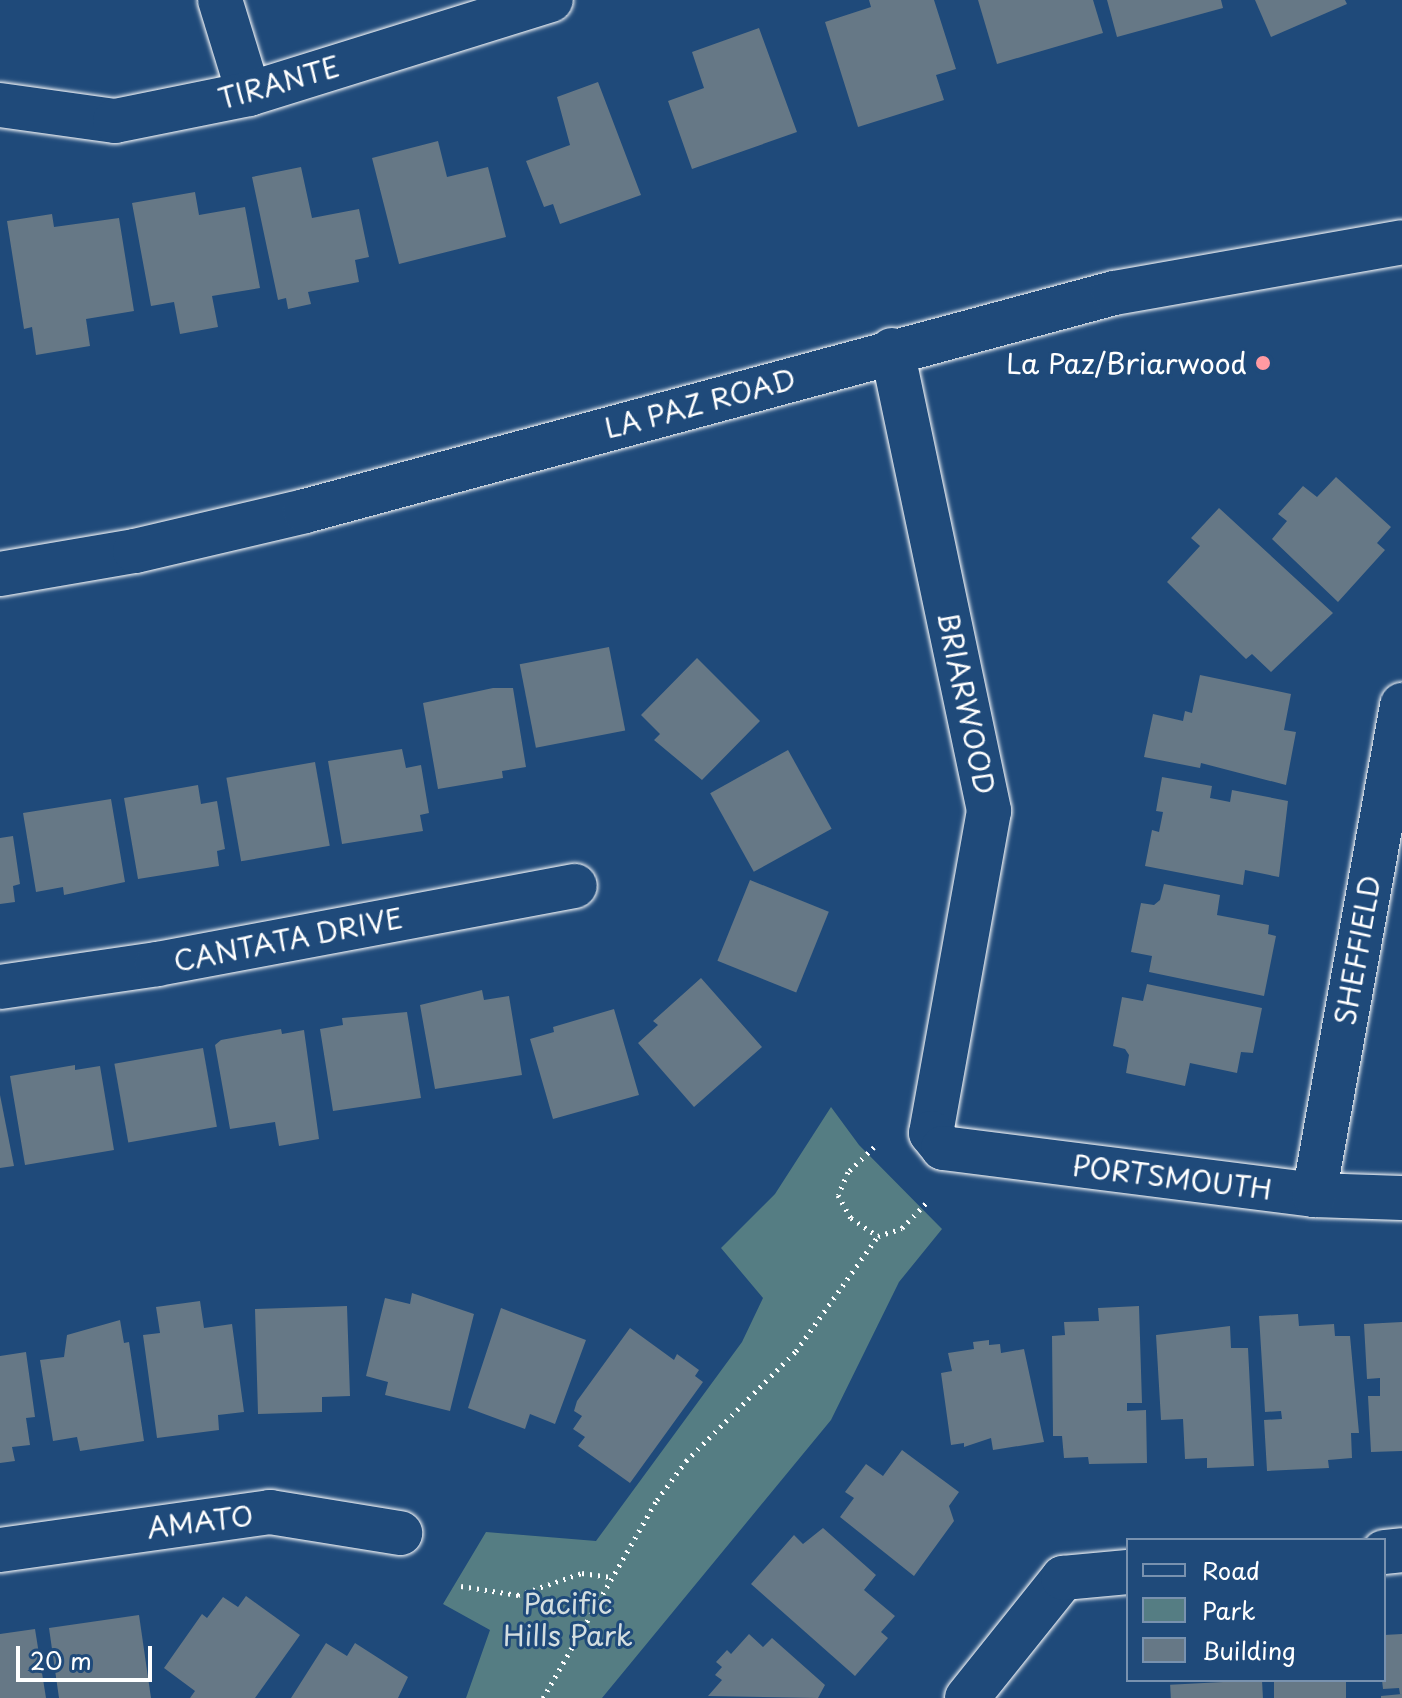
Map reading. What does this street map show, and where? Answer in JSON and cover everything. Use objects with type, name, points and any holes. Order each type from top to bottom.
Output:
[{"type":"street","points":[[220,0],[249,94]]},
{"type":"street","name":"TIRANTE","points":[[0,105],[115,121],[249,94],[551,0]]},
{"type":"street","name":"LA PAZ ROAD","points":[[0,574],[135,551],[277,519],[892,350],[1114,293],[1402,242]]},
{"type":"street","name":"BRIARWOOD","points":[[892,350],[989,811],[931,1133],[943,1148]]},
{"type":"street","name":"SHEFFIELD","points":[[1314,1195],[1402,705]]},
{"type":"street","name":"CANTATA DRIVE","points":[[0,987],[157,964],[575,886]]},
{"type":"street","name":"PORTSMOUTH","points":[[943,1148],[1314,1195],[1402,1198]]},
{"type":"street","name":"AMATO","points":[[0,1550],[270,1512],[400,1533]]},
{"type":"street","points":[[967,1698],[1063,1578],[1126,1572]]},
{"type":"path","points":[[874,1147],[848,1172],[838,1195],[851,1218],[878,1236]]},
{"type":"path","points":[[543,1698],[609,1577],[686,1461],[796,1351],[878,1236],[902,1228],[926,1203]]},
{"type":"path","points":[[461,1586],[518,1595],[582,1573],[609,1577]]},
{"type":"green space","name":"Pacific Hills Park","points":[[831,1107],[859,1145],[942,1229],[899,1282],[831,1420],[602,1698],[466,1698],[490,1630],[443,1604],[486,1532],[596,1541],[742,1342],[763,1298],[721,1248],[775,1194]]},
{"type":"building","points":[[869,0],[934,0],[956,69],[936,75],[944,100],[858,127],[825,22],[871,7]]},
{"type":"building","points":[[978,0],[1093,0],[1103,33],[997,64]]},
{"type":"building","points":[[1107,0],[1221,0],[1223,8],[1117,37]]},
{"type":"building","points":[[1255,0],[1345,0],[1347,4],[1271,37]]},
{"type":"building","points":[[759,28],[797,132],[692,169],[668,101],[704,88],[692,52]]},
{"type":"building","points":[[598,82],[641,195],[560,224],[553,204],[544,207],[526,161],[570,145],[557,97]]},
{"type":"building","points":[[438,141],[447,177],[488,167],[506,237],[399,264],[372,158]]},
{"type":"building","points":[[301,167],[312,218],[359,209],[369,257],[355,260],[359,282],[308,292],[311,304],[288,309],[286,298],[278,300],[252,177]]},
{"type":"building","points":[[195,192],[199,215],[245,207],[260,288],[212,296],[218,327],[180,334],[174,302],[151,306],[132,203]]},
{"type":"building","points":[[52,214],[54,227],[119,218],[134,311],[86,319],[90,346],[36,355],[32,327],[24,329],[7,221]]},
{"type":"building","points":[[1336,477],[1391,527],[1377,543],[1385,550],[1338,602],[1272,539],[1287,521],[1278,514],[1303,486],[1317,497]]},
{"type":"building","points":[[1219,508],[1333,613],[1271,672],[1252,654],[1246,659],[1167,582],[1200,546],[1191,538]]},
{"type":"building","points":[[609,647],[625,730],[536,748],[520,664]]},
{"type":"building","points":[[697,658],[760,721],[702,780],[654,740],[660,734],[641,715]]},
{"type":"building","points":[[1200,675],[1291,694],[1284,730],[1296,732],[1286,785],[1201,763],[1200,768],[1144,757],[1153,714],[1183,721],[1185,711],[1192,713]]},
{"type":"building","points":[[493,688],[513,688],[526,767],[502,771],[503,778],[438,789],[423,703]]},
{"type":"building","points":[[402,749],[406,768],[421,765],[429,813],[420,815],[423,831],[342,844],[328,761]]},
{"type":"building","points":[[788,750],[832,829],[754,872],[710,793]]},
{"type":"building","points":[[315,762],[330,846],[241,861],[226,778]]},
{"type":"building","points":[[1162,777],[1212,786],[1210,798],[1230,802],[1232,790],[1288,801],[1279,877],[1245,870],[1243,885],[1145,866],[1152,830],[1159,832],[1163,812],[1156,811]]},
{"type":"building","points":[[198,785],[201,804],[217,801],[225,849],[217,851],[219,866],[138,879],[124,798]]},
{"type":"building","points":[[111,799],[125,882],[64,895],[63,887],[36,892],[23,813]]},
{"type":"building","points":[[13,836],[20,884],[13,886],[15,902],[0,904],[0,838]]},
{"type":"building","points":[[750,880],[829,912],[796,993],[717,961]]},
{"type":"building","points":[[1164,884],[1220,895],[1217,915],[1269,925],[1268,934],[1276,936],[1264,996],[1149,972],[1152,956],[1131,952],[1141,903],[1154,905],[1160,900]]},
{"type":"building","points":[[701,978],[762,1047],[694,1107],[638,1043],[658,1025],[653,1021]]},
{"type":"building","points":[[1147,984],[1262,1008],[1253,1053],[1241,1052],[1237,1073],[1190,1063],[1185,1086],[1126,1073],[1129,1055],[1125,1049],[1113,1046],[1122,997],[1143,1001]]},
{"type":"building","points":[[482,990],[484,1000],[509,996],[522,1075],[435,1089],[420,1005]]},
{"type":"building","points":[[614,1009],[639,1095],[553,1119],[530,1039],[554,1032],[553,1027]]},
{"type":"building","points":[[407,1012],[421,1098],[333,1111],[320,1029],[343,1025],[342,1018]]},
{"type":"building","points":[[281,1029],[282,1034],[304,1030],[319,1139],[279,1146],[275,1122],[230,1129],[215,1045],[221,1040]]},
{"type":"building","points":[[203,1048],[217,1127],[128,1142],[114,1064]]},
{"type":"building","points":[[75,1065],[75,1070],[100,1066],[114,1150],[25,1165],[10,1076]]},
{"type":"building","points":[[0,1095],[14,1166],[0,1168]]},
{"type":"building","points":[[412,1293],[474,1314],[450,1411],[385,1395],[388,1382],[366,1376],[385,1298],[410,1304]]},
{"type":"building","points":[[200,1301],[204,1328],[232,1324],[244,1412],[218,1415],[219,1430],[157,1438],[143,1335],[160,1333],[156,1307]]},
{"type":"building","points":[[347,1306],[350,1396],[322,1397],[322,1412],[258,1414],[255,1309]]},
{"type":"building","points":[[1139,1306],[1142,1403],[1127,1403],[1127,1411],[1146,1410],[1147,1463],[1089,1464],[1088,1457],[1064,1458],[1062,1436],[1053,1436],[1052,1336],[1065,1335],[1064,1322],[1099,1321],[1098,1308]]},
{"type":"building","points":[[501,1308],[586,1340],[555,1424],[530,1414],[525,1429],[468,1408]]},
{"type":"building","points":[[1298,1314],[1299,1326],[1334,1324],[1335,1336],[1350,1336],[1359,1433],[1351,1433],[1352,1458],[1328,1460],[1329,1468],[1267,1471],[1264,1420],[1282,1419],[1281,1411],[1265,1412],[1259,1316]]},
{"type":"building","points":[[120,1320],[124,1343],[129,1342],[144,1441],[80,1451],[77,1437],[53,1441],[40,1360],[64,1357],[67,1335]]},
{"type":"building","points":[[1402,1322],[1402,1451],[1371,1452],[1368,1396],[1380,1396],[1380,1378],[1367,1379],[1364,1324]]},
{"type":"building","points":[[1230,1326],[1231,1348],[1248,1348],[1254,1466],[1207,1468],[1207,1458],[1185,1459],[1183,1419],[1161,1420],[1156,1335]]},
{"type":"building","points":[[630,1328],[674,1360],[677,1354],[699,1370],[695,1376],[703,1382],[630,1483],[578,1446],[585,1437],[573,1429],[582,1416],[574,1411],[577,1401]]},
{"type":"building","points":[[989,1340],[989,1345],[1000,1344],[1001,1353],[1024,1349],[1044,1442],[993,1450],[991,1438],[964,1447],[964,1443],[951,1445],[941,1373],[952,1371],[948,1353],[974,1349],[973,1342]]},
{"type":"building","points":[[26,1352],[35,1417],[26,1418],[30,1445],[12,1447],[15,1461],[0,1463],[0,1356]]},
{"type":"building","points":[[902,1450],[959,1492],[949,1506],[954,1521],[914,1576],[840,1517],[854,1498],[845,1492],[866,1464],[883,1476]]},
{"type":"building","points":[[823,1528],[876,1575],[864,1590],[895,1616],[881,1632],[888,1638],[855,1676],[751,1584],[794,1535],[803,1544]]},
{"type":"building","points":[[246,1596],[300,1635],[255,1698],[190,1698],[195,1691],[164,1668],[202,1614],[207,1618],[223,1597],[238,1607]]},
{"type":"building","points":[[139,1615],[151,1698],[59,1698],[49,1628]]},
{"type":"building","points":[[35,1629],[46,1698],[0,1698],[0,1634]]},
{"type":"building","points":[[749,1634],[763,1647],[772,1638],[825,1685],[818,1698],[708,1696],[722,1680],[715,1675],[722,1667],[716,1662],[727,1650],[731,1654]]},
{"type":"building","points":[[1402,1634],[1402,1694],[1399,1688],[1383,1689],[1382,1682],[1386,1682],[1386,1635]]},
{"type":"building","points":[[326,1643],[347,1656],[355,1643],[408,1677],[398,1698],[291,1698]]},
{"type":"building","points":[[1262,1682],[1263,1698],[1171,1698],[1170,1685]]},
{"type":"building","points":[[1274,1682],[1346,1682],[1346,1698],[1274,1698]]},
{"type":"building","points":[[1402,1694],[1402,1698],[1381,1698],[1381,1696]]},
{"type":"place","name":"La Paz/Briarwood","points":[[1263,363]]}]
